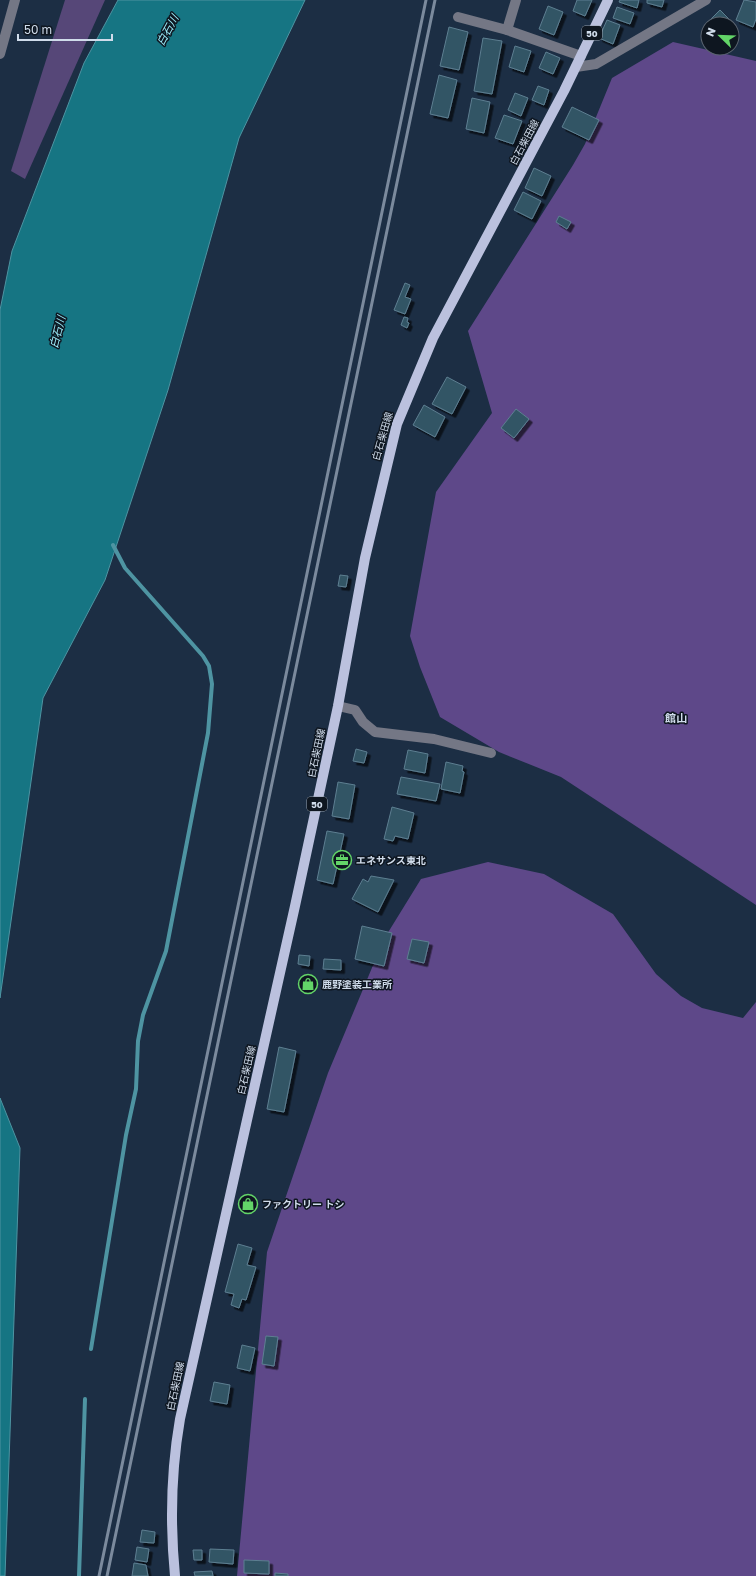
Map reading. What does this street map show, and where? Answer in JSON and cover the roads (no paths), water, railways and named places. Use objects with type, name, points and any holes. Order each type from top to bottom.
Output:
[{"type":"main road","name":"白石柴田線","points":[[175,1576],[172,1503],[173,1473],[180,1420],[338,706],[365,558],[397,424],[434,338],[576,67],[608,0]]},
{"type":"street","points":[[0,54],[15,0]]},
{"type":"street","points":[[507,30],[516,0]]},
{"type":"street","points":[[576,67],[596,64],[706,0]]},
{"type":"street","points":[[458,17],[507,30],[581,56]]},
{"type":"street","points":[[338,706],[355,710],[363,722],[375,732],[434,739],[491,753]]},
{"type":"water","name":"白石川","points":[[118,0],[305,0],[239,138],[168,390],[105,580],[43,698],[0,998],[0,310],[12,251],[84,63]]},
{"type":"water","points":[[0,1098],[20,1148],[5,1576],[0,1576]]},
{"type":"waterway","points":[[91,1349],[126,1135],[136,1089],[138,1041],[143,1015],[166,951],[208,733],[212,684],[209,666],[203,656],[125,568],[113,545]]},
{"type":"waterway","points":[[79,1576],[85,1399]]},
{"type":"railway","points":[[99,1576],[426,0]]},
{"type":"railway","points":[[107,1576],[435,0]]},
{"type":"place","name":"エネサンス東北","points":[[342,860]]},
{"type":"place","name":"鹿野塗装工業所","points":[[308,984]]},
{"type":"place","name":"ファクトリー トシ","points":[[248,1204]]},
{"type":"district","name":"館山","points":[[676,717]]}]
